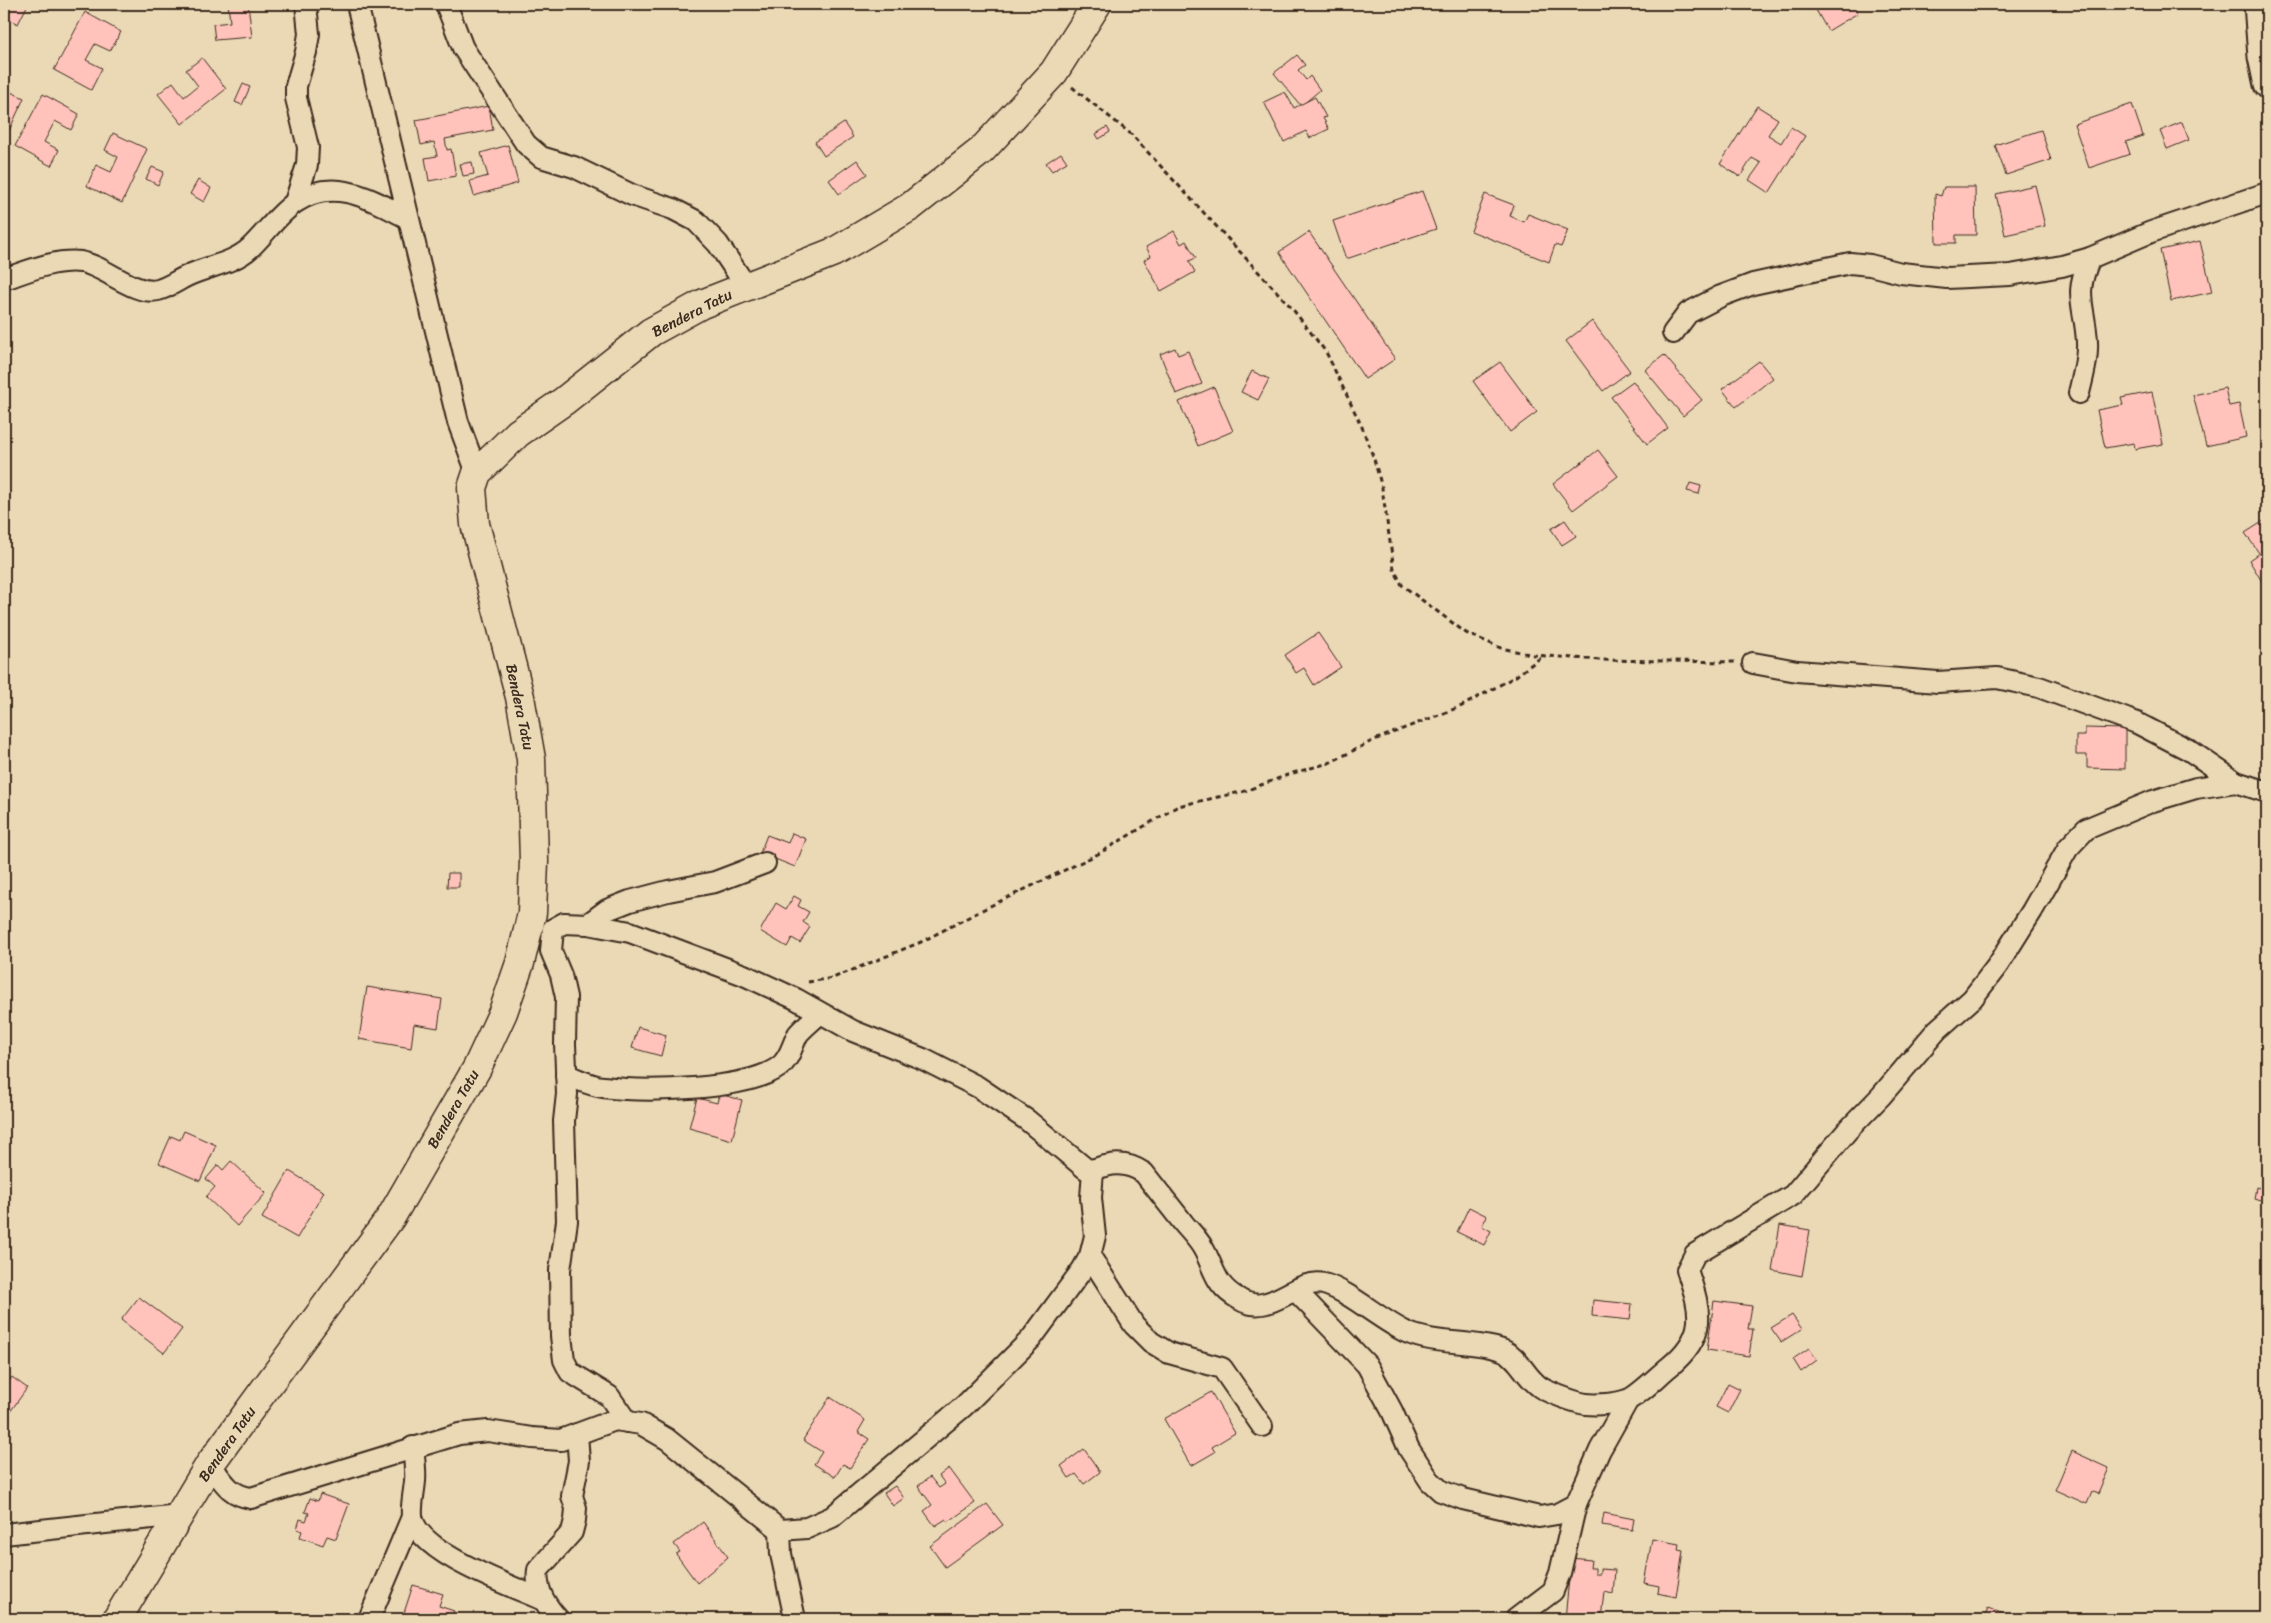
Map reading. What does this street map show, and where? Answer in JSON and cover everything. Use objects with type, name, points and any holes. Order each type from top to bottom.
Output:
[{"type":"main road","name":"Bendera Tatu","points":[[117,1619],[210,1464],[391,1218],[477,1068],[503,1012],[520,963],[532,913],[534,861],[531,759],[520,697],[475,524],[472,488],[477,473],[518,433],[564,400],[651,332],[702,304],[834,252],[910,207],[982,151],[1054,72],[1097,4]]},
{"type":"street","points":[[295,202],[307,165],[308,147],[296,98],[296,86],[309,34],[306,4]]},
{"type":"street","points":[[356,4],[458,422],[477,473]]},
{"type":"street","points":[[446,4],[462,48],[526,144],[541,157],[574,167],[632,195],[673,209],[696,221],[718,244],[746,286]]},
{"type":"street","points":[[2257,4],[2267,85]]},
{"type":"street","points":[[4,279],[65,262],[82,262],[99,268],[144,290],[156,291],[200,270],[239,256],[295,202],[312,193],[328,189],[344,190],[367,197],[408,218]]},
{"type":"street","points":[[1673,333],[1688,313],[1721,296],[1753,284],[1850,263],[1870,265],[1901,273],[1947,278],[2010,275],[2062,266],[2090,258],[2151,232],[2267,193]]},
{"type":"street","points":[[2079,393],[2087,355],[2087,341],[2080,296],[2081,277],[2090,258]]},
{"type":"street","points":[[1753,663],[1797,671],[1938,682],[1997,678],[2039,687],[2137,723],[2190,750],[2236,782],[2267,792]]},
{"type":"street","points":[[1516,1619],[1553,1591],[1560,1573],[1576,1504],[1600,1450],[1628,1400],[1680,1358],[1695,1338],[1699,1314],[1687,1270],[1695,1254],[1793,1196],[1848,1130],[1881,1096],[1937,1030],[1972,999],[1998,965],[2023,926],[2068,848],[2086,828],[2153,801],[2196,788],[2236,782]]},
{"type":"street","points":[[588,924],[606,910],[630,901],[715,882],[765,863]]},
{"type":"street","points":[[627,1422],[609,1396],[570,1372],[564,1360],[561,1336],[560,1270],[567,1221],[564,1121],[567,1094],[566,997],[561,975],[551,950],[550,937],[552,929],[564,923],[588,924],[630,932],[744,975],[853,1031],[923,1059],[978,1087],[1027,1120],[1086,1169],[1093,1170],[1106,1166],[1134,1166],[1144,1173],[1203,1247],[1214,1275],[1240,1300],[1254,1305],[1264,1304],[1312,1284],[1324,1284],[1338,1290],[1407,1333],[1434,1340],[1503,1350],[1513,1356],[1525,1374],[1540,1387],[1584,1404],[1628,1400]]},
{"type":"street","points":[[566,1075],[601,1087],[649,1089],[729,1083],[763,1075],[780,1066],[791,1051],[798,1034],[820,1013]]},
{"type":"street","points":[[210,1464],[231,1491],[240,1496],[251,1498],[459,1434],[488,1431],[532,1438],[561,1440],[615,1420],[640,1424],[667,1439],[780,1530],[806,1528],[832,1517],[964,1406],[1031,1339],[1082,1270],[1090,1256],[1095,1236],[1091,1198],[1093,1170]]},
{"type":"street","points":[[1090,1256],[1134,1325],[1145,1337],[1169,1353],[1222,1368],[1262,1426]]},
{"type":"street","points":[[1296,1290],[1366,1365],[1392,1411],[1409,1449],[1430,1481],[1441,1491],[1463,1500],[1539,1517],[1557,1514],[1576,1504]]},
{"type":"street","points":[[558,1619],[543,1600],[538,1580],[538,1570],[572,1532],[576,1520],[576,1508],[572,1496],[579,1462],[577,1434]]},
{"type":"street","points":[[369,1619],[412,1518],[415,1480],[413,1447]]},
{"type":"street","points":[[4,1534],[179,1515]]},
{"type":"street","points":[[412,1518],[420,1532],[437,1549],[478,1572],[543,1600]]},
{"type":"street","points":[[780,1530],[781,1554],[795,1619]]},
{"type":"path","points":[[1054,72],[1132,134],[1291,307],[1326,352],[1362,428],[1374,459],[1382,488],[1394,569],[1402,585],[1466,633],[1501,648],[1534,655],[1545,654],[1600,660],[1695,660],[1753,663]]},
{"type":"path","points":[[801,982],[833,978],[921,942],[1022,890],[1098,854],[1178,806],[1245,791],[1293,773],[1329,763],[1374,740],[1462,706],[1516,676],[1545,654]]},
{"type":"building","points":[[4,4],[28,4],[18,24],[4,17]]},
{"type":"building","points":[[228,4],[248,4],[252,37],[215,40],[213,24],[230,22]]},
{"type":"building","points":[[1825,4],[1853,4],[1858,13],[1828,31],[1816,10]]},
{"type":"building","points":[[85,12],[121,32],[110,51],[95,44],[86,60],[102,68],[91,90],[54,70]]},
{"type":"building","points":[[1297,55],[1305,65],[1298,70],[1306,80],[1310,76],[1320,90],[1301,106],[1274,73]]},
{"type":"building","points":[[202,58],[226,89],[182,124],[158,94],[173,82],[184,97],[198,86],[186,70]]},
{"type":"building","points":[[243,84],[250,87],[242,105],[235,102]]},
{"type":"building","points":[[4,89],[24,98],[8,133],[4,131]]},
{"type":"building","points":[[1285,92],[1294,108],[1315,97],[1326,117],[1323,118],[1329,129],[1310,138],[1306,131],[1284,142],[1264,102]]},
{"type":"building","points":[[43,94],[79,114],[71,130],[55,121],[44,142],[59,150],[51,166],[15,146]]},
{"type":"building","points":[[2132,104],[2143,136],[2126,142],[2130,154],[2089,168],[2074,124]]},
{"type":"building","points":[[489,106],[493,130],[445,139],[447,150],[451,149],[456,176],[429,181],[425,158],[437,156],[434,142],[421,145],[416,120]]},
{"type":"building","points":[[1757,106],[1778,119],[1768,135],[1781,143],[1791,127],[1805,136],[1769,193],[1749,180],[1761,163],[1752,158],[1740,177],[1720,164]]},
{"type":"building","points":[[2182,122],[2189,140],[2167,149],[2160,131]]},
{"type":"building","points":[[844,123],[853,137],[824,156],[815,142]]},
{"type":"building","points":[[1107,127],[1110,132],[1099,139],[1096,134]]},
{"type":"building","points":[[2041,130],[2051,160],[2006,175],[1995,145]]},
{"type":"building","points":[[113,133],[147,149],[122,203],[87,186],[96,165],[111,172],[118,157],[105,150]]},
{"type":"building","points":[[508,145],[518,183],[474,196],[470,181],[488,176],[481,153]]},
{"type":"building","points":[[1061,153],[1067,162],[1052,171],[1046,163]]},
{"type":"building","points":[[857,160],[867,174],[839,194],[829,180]]},
{"type":"building","points":[[472,162],[474,174],[463,176],[460,164]]},
{"type":"building","points":[[152,167],[164,172],[158,185],[146,179]]},
{"type":"building","points":[[198,180],[211,188],[204,202],[190,194]]},
{"type":"building","points":[[2035,185],[2045,226],[2005,235],[1996,194]]},
{"type":"building","points":[[1944,187],[1975,187],[1976,235],[1956,235],[1956,243],[1936,243],[1935,194],[1941,196]]},
{"type":"building","points":[[1422,191],[1436,229],[1346,259],[1333,221]]},
{"type":"building","points":[[1485,194],[1514,205],[1510,216],[1524,222],[1528,214],[1568,230],[1561,247],[1555,245],[1549,262],[1471,231]]},
{"type":"building","points":[[1174,231],[1181,244],[1186,241],[1196,258],[1189,261],[1195,272],[1161,291],[1144,260],[1151,256],[1146,247]]},
{"type":"building","points":[[1309,232],[1395,359],[1365,379],[1279,252]]},
{"type":"building","points":[[2200,241],[2212,292],[2171,301],[2160,250]]},
{"type":"building","points":[[1592,321],[1630,371],[1603,391],[1566,341]]},
{"type":"building","points":[[1175,348],[1178,355],[1188,351],[1202,384],[1176,394],[1160,354]]},
{"type":"building","points":[[1664,355],[1702,400],[1683,416],[1645,370]]},
{"type":"building","points":[[1759,361],[1773,378],[1736,407],[1722,389]]},
{"type":"building","points":[[1500,362],[1537,412],[1510,432],[1473,381]]},
{"type":"building","points":[[1252,371],[1269,379],[1258,400],[1241,392]]},
{"type":"building","points":[[1633,381],[1668,428],[1647,444],[1611,397]]},
{"type":"building","points":[[1214,387],[1233,431],[1198,446],[1179,402]]},
{"type":"building","points":[[2225,388],[2229,406],[2239,404],[2246,437],[2206,446],[2193,395]]},
{"type":"building","points":[[2152,392],[2163,444],[2135,449],[2134,443],[2105,448],[2097,410],[2123,405],[2121,398]]},
{"type":"building","points":[[1598,450],[1618,476],[1573,510],[1553,484]]},
{"type":"building","points":[[1690,483],[1701,486],[1699,494],[1687,491]]},
{"type":"building","points":[[2267,519],[2267,583],[2264,585],[2249,560],[2259,553],[2245,533]]},
{"type":"building","points":[[1565,520],[1576,536],[1562,545],[1551,529]]},
{"type":"building","points":[[1318,633],[1341,667],[1314,685],[1304,668],[1296,673],[1285,655]]},
{"type":"building","points":[[2085,728],[2125,729],[2125,769],[2087,768],[2087,755],[2076,755],[2076,736],[2085,736]]},
{"type":"building","points":[[792,833],[806,839],[795,867],[760,853],[767,835],[788,843]]},
{"type":"building","points":[[448,873],[459,873],[459,887],[447,887]]},
{"type":"building","points":[[794,896],[801,900],[798,906],[809,912],[803,922],[810,927],[800,943],[792,938],[787,947],[760,931],[776,903],[786,909]]},
{"type":"building","points":[[367,987],[442,999],[438,1028],[414,1024],[411,1048],[359,1039]]},
{"type":"building","points":[[638,1027],[666,1035],[661,1056],[632,1048]]},
{"type":"building","points":[[719,1094],[742,1100],[732,1140],[689,1128],[697,1098],[717,1103]]},
{"type":"building","points":[[184,1131],[216,1145],[200,1181],[159,1163],[171,1136],[180,1140]]},
{"type":"building","points":[[231,1161],[266,1193],[237,1226],[206,1197],[215,1187],[206,1179],[218,1165],[223,1170]]},
{"type":"building","points":[[289,1171],[324,1192],[297,1238],[262,1218]]},
{"type":"building","points":[[2256,1187],[2267,1190],[2267,1199],[2264,1198],[2263,1202],[2254,1199]]},
{"type":"building","points":[[1469,1207],[1487,1216],[1482,1226],[1491,1231],[1484,1245],[1457,1232]]},
{"type":"building","points":[[1780,1225],[1810,1230],[1802,1276],[1772,1270]]},
{"type":"building","points":[[2267,1248],[2267,1264],[2262,1262]]},
{"type":"building","points":[[139,1297],[182,1329],[164,1353],[121,1320]]},
{"type":"building","points":[[1593,1300],[1632,1304],[1630,1320],[1592,1316]]},
{"type":"building","points":[[1714,1301],[1752,1306],[1748,1329],[1753,1329],[1749,1356],[1707,1350]]},
{"type":"building","points":[[1792,1315],[1802,1329],[1781,1342],[1771,1328]]},
{"type":"building","points":[[1809,1348],[1817,1360],[1801,1372],[1793,1359]]},
{"type":"building","points":[[12,1377],[27,1388],[5,1419],[4,1388]]},
{"type":"building","points":[[1728,1383],[1740,1389],[1728,1413],[1716,1407]]},
{"type":"building","points":[[1211,1392],[1235,1433],[1212,1447],[1215,1452],[1191,1466],[1164,1419]]},
{"type":"building","points":[[830,1397],[865,1420],[858,1432],[869,1439],[850,1468],[843,1464],[835,1477],[814,1464],[822,1452],[803,1440]]},
{"type":"building","points":[[1084,1449],[1100,1472],[1084,1484],[1076,1474],[1069,1478],[1061,1466]]},
{"type":"building","points":[[2072,1451],[2109,1468],[2098,1494],[2092,1492],[2087,1504],[2055,1490]]},
{"type":"building","points":[[949,1468],[975,1503],[948,1522],[946,1519],[935,1526],[924,1511],[932,1505],[918,1486],[930,1477],[939,1488],[945,1484],[939,1476]]},
{"type":"building","points":[[895,1486],[904,1498],[893,1506],[884,1493]]},
{"type":"building","points":[[320,1494],[349,1504],[336,1539],[327,1536],[323,1545],[300,1537],[302,1531],[297,1529],[300,1519],[306,1521],[309,1513],[305,1512],[310,1498],[318,1501]]},
{"type":"building","points":[[987,1504],[1003,1525],[945,1567],[930,1546]]},
{"type":"building","points":[[1604,1513],[1634,1519],[1632,1530],[1602,1525]]},
{"type":"building","points":[[703,1522],[728,1557],[697,1583],[676,1554],[680,1552],[674,1544]]},
{"type":"building","points":[[1652,1539],[1679,1544],[1678,1550],[1683,1551],[1676,1597],[1658,1593],[1659,1586],[1644,1583]]},
{"type":"building","points":[[1571,1558],[1591,1560],[1590,1568],[1595,1568],[1595,1574],[1600,1574],[1600,1569],[1615,1570],[1613,1594],[1604,1592],[1601,1619],[1565,1619]]},
{"type":"building","points":[[413,1585],[443,1594],[439,1606],[454,1611],[451,1619],[402,1619]]},
{"type":"building","points":[[1988,1608],[2016,1619],[1983,1619]]}]
